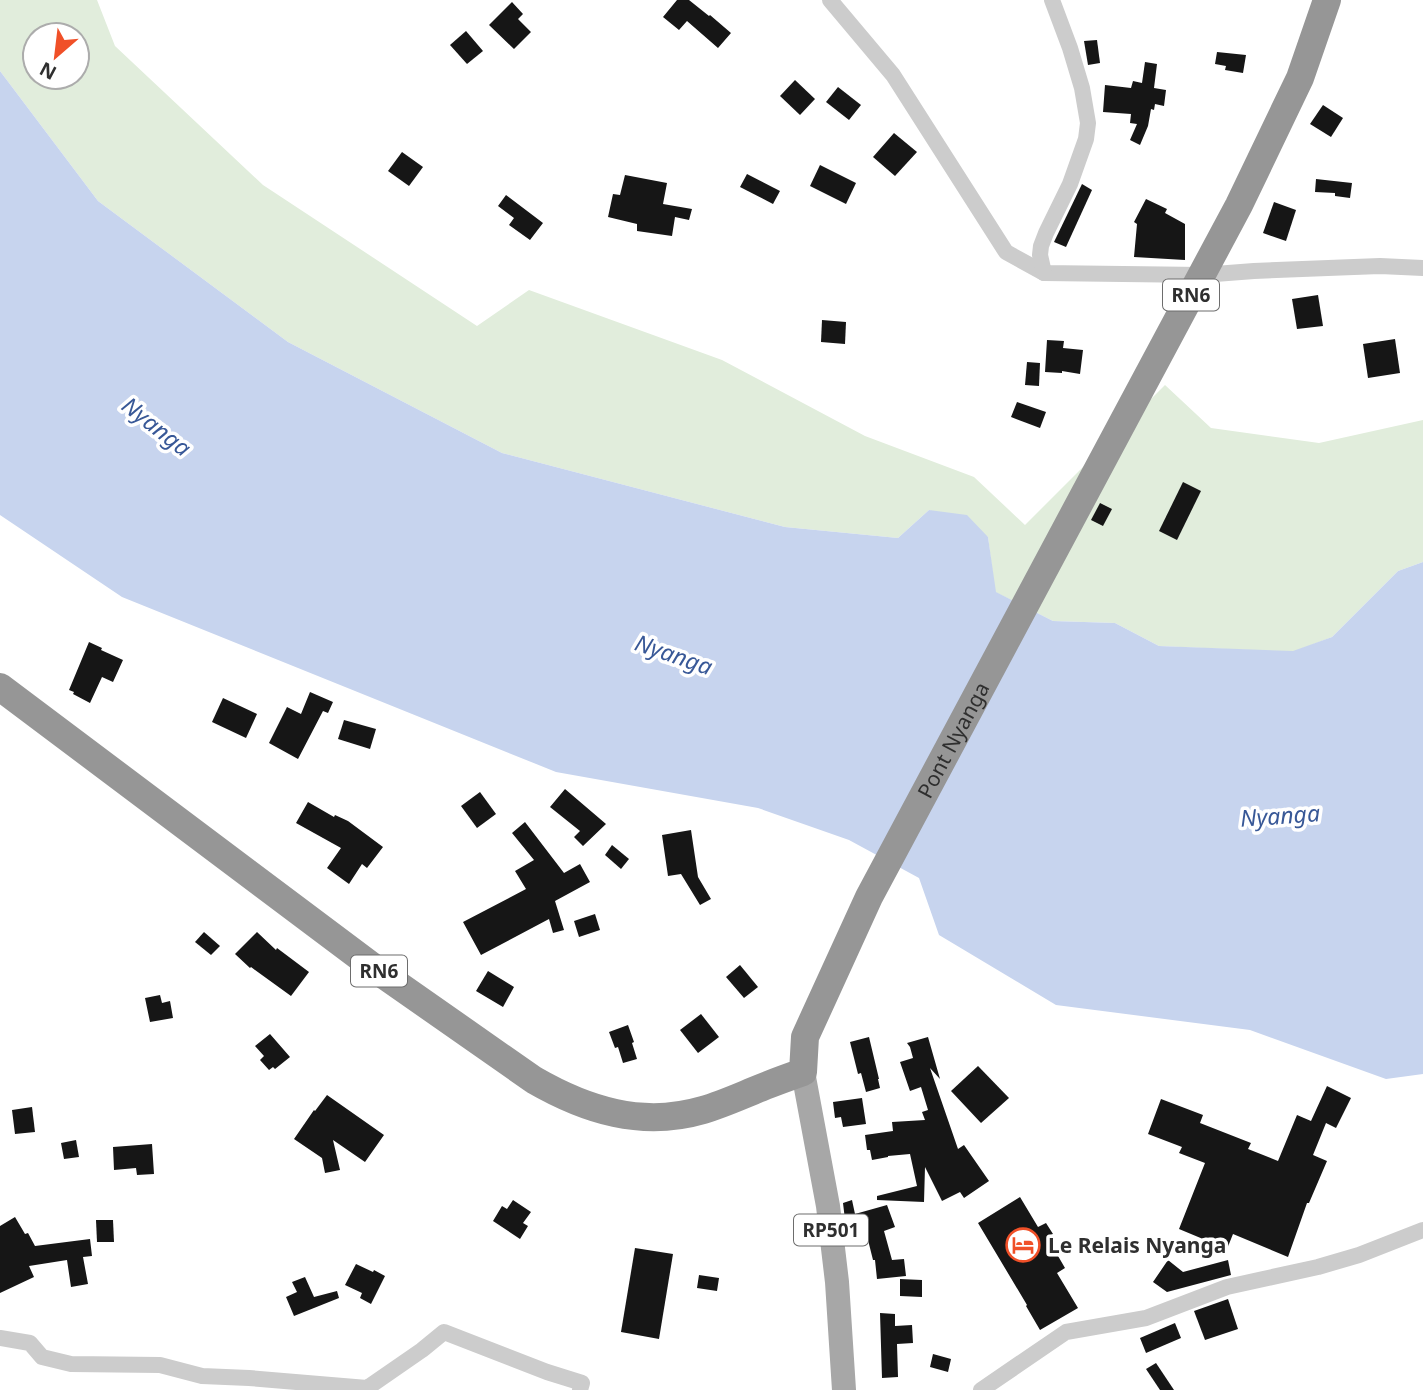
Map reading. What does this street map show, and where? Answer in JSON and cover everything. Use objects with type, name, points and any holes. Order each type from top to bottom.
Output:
[{"type":"highway","name":"RN6","points":[[1202,275],[1300,78],[1327,0]]},
{"type":"highway","name":"Pont Nyanga","points":[[803,1072],[805,1037],[869,897],[1202,275]]},
{"type":"highway","name":"RN6","points":[[0,687],[381,973],[558,1094],[609,1112],[642,1117],[670,1117],[727,1102],[803,1072]]},
{"type":"main road","name":"RP501","points":[[803,1072],[828,1206],[837,1282],[844,1390]]},
{"type":"street","points":[[830,0],[893,75],[1006,252],[1044,273],[1202,275],[1380,266],[1423,268]]},
{"type":"street","points":[[1044,273],[1041,246],[1070,184],[1086,138],[1088,123],[1082,88],[1052,0]]},
{"type":"street","points":[[981,1390],[1066,1332],[1146,1318],[1227,1287],[1359,1255],[1423,1230]]},
{"type":"street","points":[[0,1338],[30,1343],[42,1357],[71,1364],[160,1365],[202,1376],[368,1388],[444,1332],[582,1383],[580,1390]]},
{"type":"green space","points":[[0,0],[97,0],[115,46],[263,185],[477,326],[529,290],[722,360],[865,436],[974,477],[1025,525],[1165,385],[1211,428],[1319,443],[1423,420],[1423,562],[1398,571],[1332,637],[1293,652],[1159,646],[1115,623],[1053,621],[995,592],[988,537],[929,510],[898,538],[785,527],[502,453],[288,342],[98,201],[0,71]]},
{"type":"water","name":"Nyanga","points":[[0,71],[98,201],[288,342],[502,453],[785,527],[898,538],[929,510],[967,515],[988,537],[996,592],[1053,621],[1115,623],[1159,646],[1293,651],[1332,637],[1398,571],[1423,562],[1423,1074],[1386,1079],[1250,1030],[1056,1005],[939,935],[919,878],[849,840],[758,808],[556,772],[122,597],[0,515]]},
{"type":"building","points":[[677,0],[689,0],[731,33],[718,48],[687,21],[679,30],[663,17]]},
{"type":"building","points":[[512,2],[523,14],[518,19],[531,32],[514,49],[489,25]]},
{"type":"building","points":[[466,31],[483,51],[467,64],[450,45]]},
{"type":"building","points":[[1097,40],[1100,63],[1088,65],[1084,41]]},
{"type":"building","points":[[1217,52],[1246,55],[1243,73],[1225,70],[1226,66],[1215,64]]},
{"type":"building","points":[[1145,62],[1157,64],[1154,88],[1166,90],[1164,106],[1155,104],[1154,110],[1151,109],[1140,145],[1130,140],[1137,124],[1130,123],[1131,114],[1103,112],[1105,85],[1131,88],[1133,81],[1142,83]]},
{"type":"building","points":[[795,80],[815,99],[800,115],[780,96]]},
{"type":"building","points":[[838,87],[861,105],[849,120],[826,102]]},
{"type":"building","points":[[1323,105],[1343,118],[1331,137],[1310,124]]},
{"type":"building","points":[[894,133],[917,152],[895,176],[873,157]]},
{"type":"building","points":[[402,152],[423,167],[409,186],[388,171]]},
{"type":"building","points":[[820,165],[856,183],[846,204],[810,186]]},
{"type":"building","points":[[747,174],[780,191],[773,204],[740,187]]},
{"type":"building","points":[[625,175],[667,183],[663,204],[692,209],[689,220],[675,217],[672,236],[637,231],[637,224],[608,217],[613,194],[620,195]]},
{"type":"building","points":[[1316,179],[1352,183],[1350,198],[1335,196],[1335,193],[1315,192]]},
{"type":"building","points":[[1082,184],[1092,190],[1066,247],[1054,242]]},
{"type":"building","points":[[506,195],[543,223],[530,240],[509,225],[514,218],[498,206]]},
{"type":"building","points":[[1146,199],[1167,209],[1165,213],[1185,224],[1185,260],[1134,257],[1137,224],[1134,222]]},
{"type":"building","points":[[1274,202],[1296,210],[1286,241],[1263,233]]},
{"type":"building","points":[[1318,295],[1323,326],[1297,329],[1292,299]]},
{"type":"building","points":[[822,320],[846,322],[845,344],[821,342]]},
{"type":"building","points":[[1395,339],[1400,373],[1368,378],[1363,344]]},
{"type":"building","points":[[1047,340],[1064,341],[1063,348],[1083,350],[1080,374],[1045,372]]},
{"type":"building","points":[[1027,362],[1040,363],[1039,386],[1025,385]]},
{"type":"building","points":[[1017,402],[1046,412],[1040,428],[1011,417]]},
{"type":"building","points":[[1183,482],[1201,491],[1177,540],[1159,531]]},
{"type":"building","points":[[1100,503],[1112,509],[1103,526],[1091,520]]},
{"type":"building","points":[[89,642],[123,660],[113,682],[102,677],[90,703],[69,690]]},
{"type":"building","points":[[310,692],[333,702],[328,713],[323,711],[298,759],[269,743],[287,707],[301,714]]},
{"type":"building","points":[[223,698],[257,714],[246,738],[212,722]]},
{"type":"building","points":[[344,720],[376,729],[370,749],[338,739]]},
{"type":"building","points":[[565,789],[606,824],[583,846],[574,837],[580,831],[550,807]]},
{"type":"building","points":[[480,792],[496,814],[477,828],[461,806]]},
{"type":"building","points":[[308,802],[334,817],[335,815],[348,821],[383,847],[367,868],[362,864],[349,884],[327,868],[341,848],[296,823]]},
{"type":"building","points":[[525,822],[564,873],[580,864],[590,882],[555,901],[564,930],[553,933],[549,919],[481,955],[463,922],[526,889],[515,871],[534,860],[512,833]]},
{"type":"building","points":[[691,830],[698,877],[711,899],[700,905],[681,874],[668,876],[662,835]]},
{"type":"building","points":[[612,845],[629,859],[621,869],[605,855]]},
{"type":"building","points":[[595,914],[600,930],[579,937],[574,921]]},
{"type":"building","points":[[204,932],[220,946],[211,955],[195,942]]},
{"type":"building","points":[[257,932],[276,950],[277,948],[309,972],[291,996],[250,968],[235,954]]},
{"type":"building","points":[[740,965],[758,987],[744,998],[726,977]]},
{"type":"building","points":[[488,971],[514,987],[503,1007],[476,991]]},
{"type":"building","points":[[160,995],[162,1003],[170,1001],[173,1018],[150,1022],[145,998]]},
{"type":"building","points":[[701,1014],[719,1037],[698,1053],[680,1030]]},
{"type":"building","points":[[628,1025],[637,1059],[623,1063],[609,1032]]},
{"type":"building","points":[[270,1034],[290,1057],[275,1069],[273,1067],[269,1070],[260,1060],[264,1056],[255,1046]]},
{"type":"building","points":[[869,1037],[880,1088],[866,1092],[861,1073],[858,1074],[850,1042]]},
{"type":"building","points":[[928,1037],[940,1079],[930,1068],[958,1149],[964,1145],[989,1181],[964,1198],[960,1192],[942,1201],[925,1167],[924,1202],[877,1200],[877,1196],[917,1186],[910,1154],[872,1160],[870,1150],[867,1150],[865,1135],[893,1131],[892,1122],[925,1120],[922,1112],[928,1110],[921,1087],[910,1091],[900,1062],[913,1058],[907,1043]]},
{"type":"building","points":[[978,1066],[1009,1098],[981,1123],[951,1091]]},
{"type":"building","points":[[1327,1086],[1351,1098],[1336,1128],[1326,1123],[1313,1155],[1327,1161],[1307,1203],[1288,1257],[1233,1234],[1227,1249],[1179,1229],[1205,1163],[1179,1153],[1182,1147],[1148,1134],[1161,1099],[1203,1115],[1200,1123],[1251,1143],[1248,1149],[1278,1161],[1297,1115],[1311,1121]]},
{"type":"building","points":[[327,1095],[384,1135],[365,1162],[333,1140],[340,1170],[325,1173],[322,1158],[294,1139]]},
{"type":"building","points":[[862,1098],[866,1124],[843,1127],[841,1117],[835,1118],[833,1102]]},
{"type":"building","points":[[32,1107],[35,1132],[15,1134],[12,1110]]},
{"type":"building","points":[[76,1140],[79,1157],[64,1159],[61,1143]]},
{"type":"building","points":[[152,1144],[154,1174],[137,1175],[136,1168],[114,1170],[113,1147]]},
{"type":"building","points":[[1020,1197],[1038,1227],[1046,1223],[1053,1234],[1047,1237],[1065,1268],[1057,1273],[1078,1308],[1040,1330],[978,1223]]},
{"type":"building","points":[[513,1200],[531,1212],[523,1223],[528,1226],[520,1239],[493,1221],[502,1206],[507,1209]]},
{"type":"building","points":[[852,1200],[855,1214],[887,1205],[895,1227],[884,1231],[892,1260],[904,1259],[906,1276],[877,1279],[875,1260],[864,1224],[846,1228],[843,1203]]},
{"type":"building","points":[[15,1217],[35,1246],[90,1239],[92,1256],[83,1257],[88,1284],[71,1287],[67,1260],[29,1266],[34,1277],[0,1293],[0,1226]]},
{"type":"building","points":[[96,1220],[113,1220],[114,1242],[97,1242]]},
{"type":"building","points":[[635,1248],[673,1254],[659,1339],[621,1332]]},
{"type":"building","points":[[1168,1260],[1183,1272],[1228,1260],[1231,1275],[1167,1292],[1153,1282]]},
{"type":"building","points":[[356,1264],[385,1276],[371,1304],[360,1298],[362,1293],[345,1285]]},
{"type":"building","points":[[699,1275],[719,1278],[717,1291],[697,1288]]},
{"type":"building","points":[[305,1277],[314,1297],[337,1291],[339,1298],[294,1316],[286,1297],[297,1292],[292,1282]]},
{"type":"building","points":[[900,1279],[922,1280],[922,1297],[900,1296]]},
{"type":"building","points":[[1228,1299],[1238,1329],[1205,1340],[1194,1311]]},
{"type":"building","points":[[880,1313],[895,1314],[895,1326],[912,1325],[913,1343],[897,1344],[898,1377],[882,1378]]},
{"type":"building","points":[[1175,1323],[1181,1338],[1146,1353],[1140,1338]]},
{"type":"building","points":[[933,1354],[951,1359],[948,1372],[930,1367]]},
{"type":"building","points":[[1156,1363],[1174,1390],[1160,1390],[1146,1369]]},
{"type":"place","name":"Le Relais Nyanga","points":[[1023,1245]]}]
